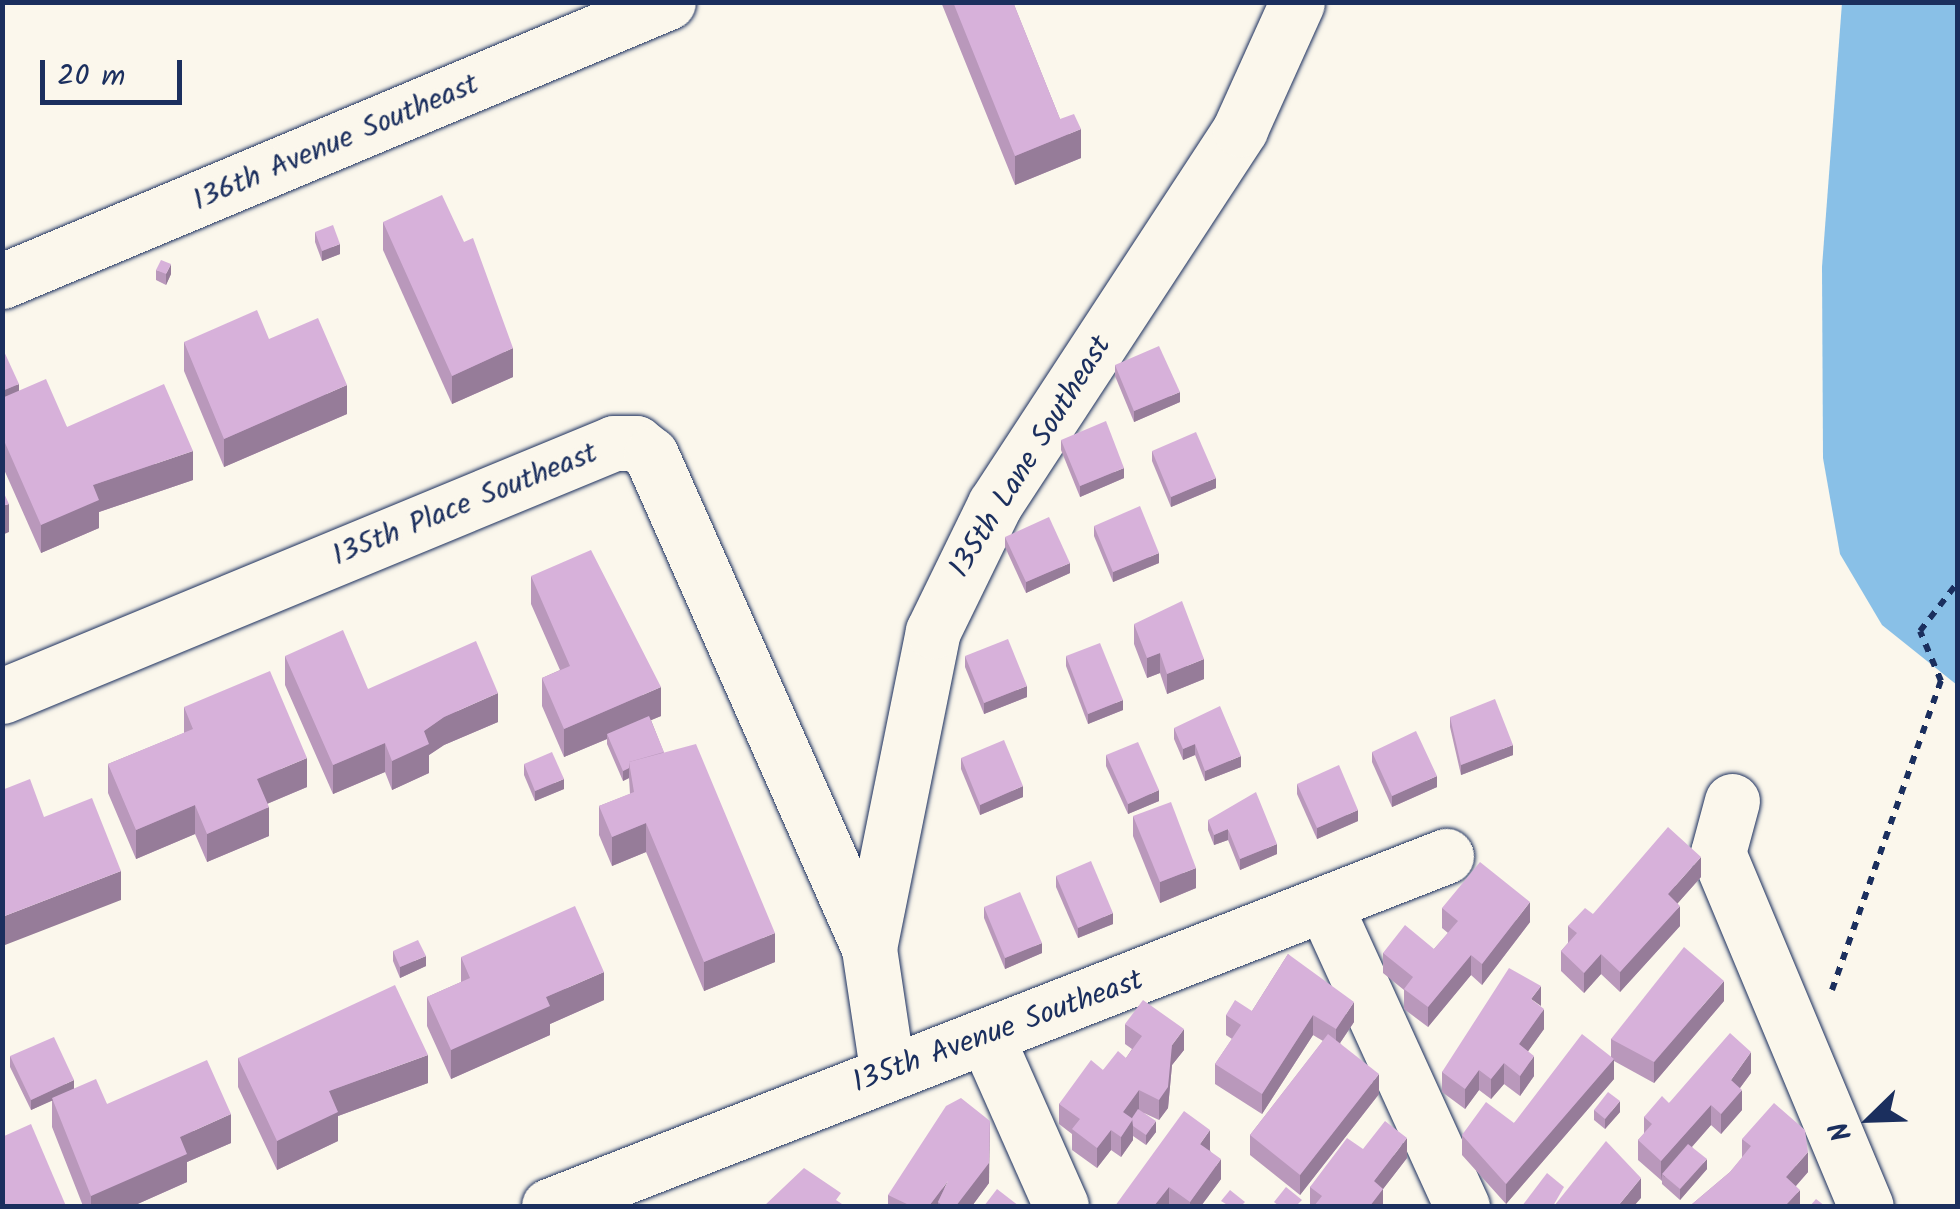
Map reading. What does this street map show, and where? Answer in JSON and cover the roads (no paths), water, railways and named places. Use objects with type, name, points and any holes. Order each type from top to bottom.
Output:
[{"type":"street","name":"136th Avenue Southeast","points":[[2,281],[668,2]]},
{"type":"street","name":"135th Lane Southeast","points":[[887,1069],[869,948],[933,631],[961,562],[1240,129],[1297,3]]},
{"type":"street","name":"135th Place Southeast","points":[[2,696],[614,444],[636,443],[651,455],[869,948]]},
{"type":"street","points":[[1732,801],[1718,853],[1866,1206]]},
{"type":"street","name":"135th Avenue Southeast","points":[[548,1206],[661,1185],[887,1069],[988,1042],[1326,908],[1446,856]]},
{"type":"street","points":[[1326,908],[1462,1206]]},
{"type":"street","points":[[988,1042],[1060,1206]]},
{"type":"water","points":[[1842,3],[1957,3],[1957,685],[1882,625],[1840,554],[1823,458],[1822,267]]}]
